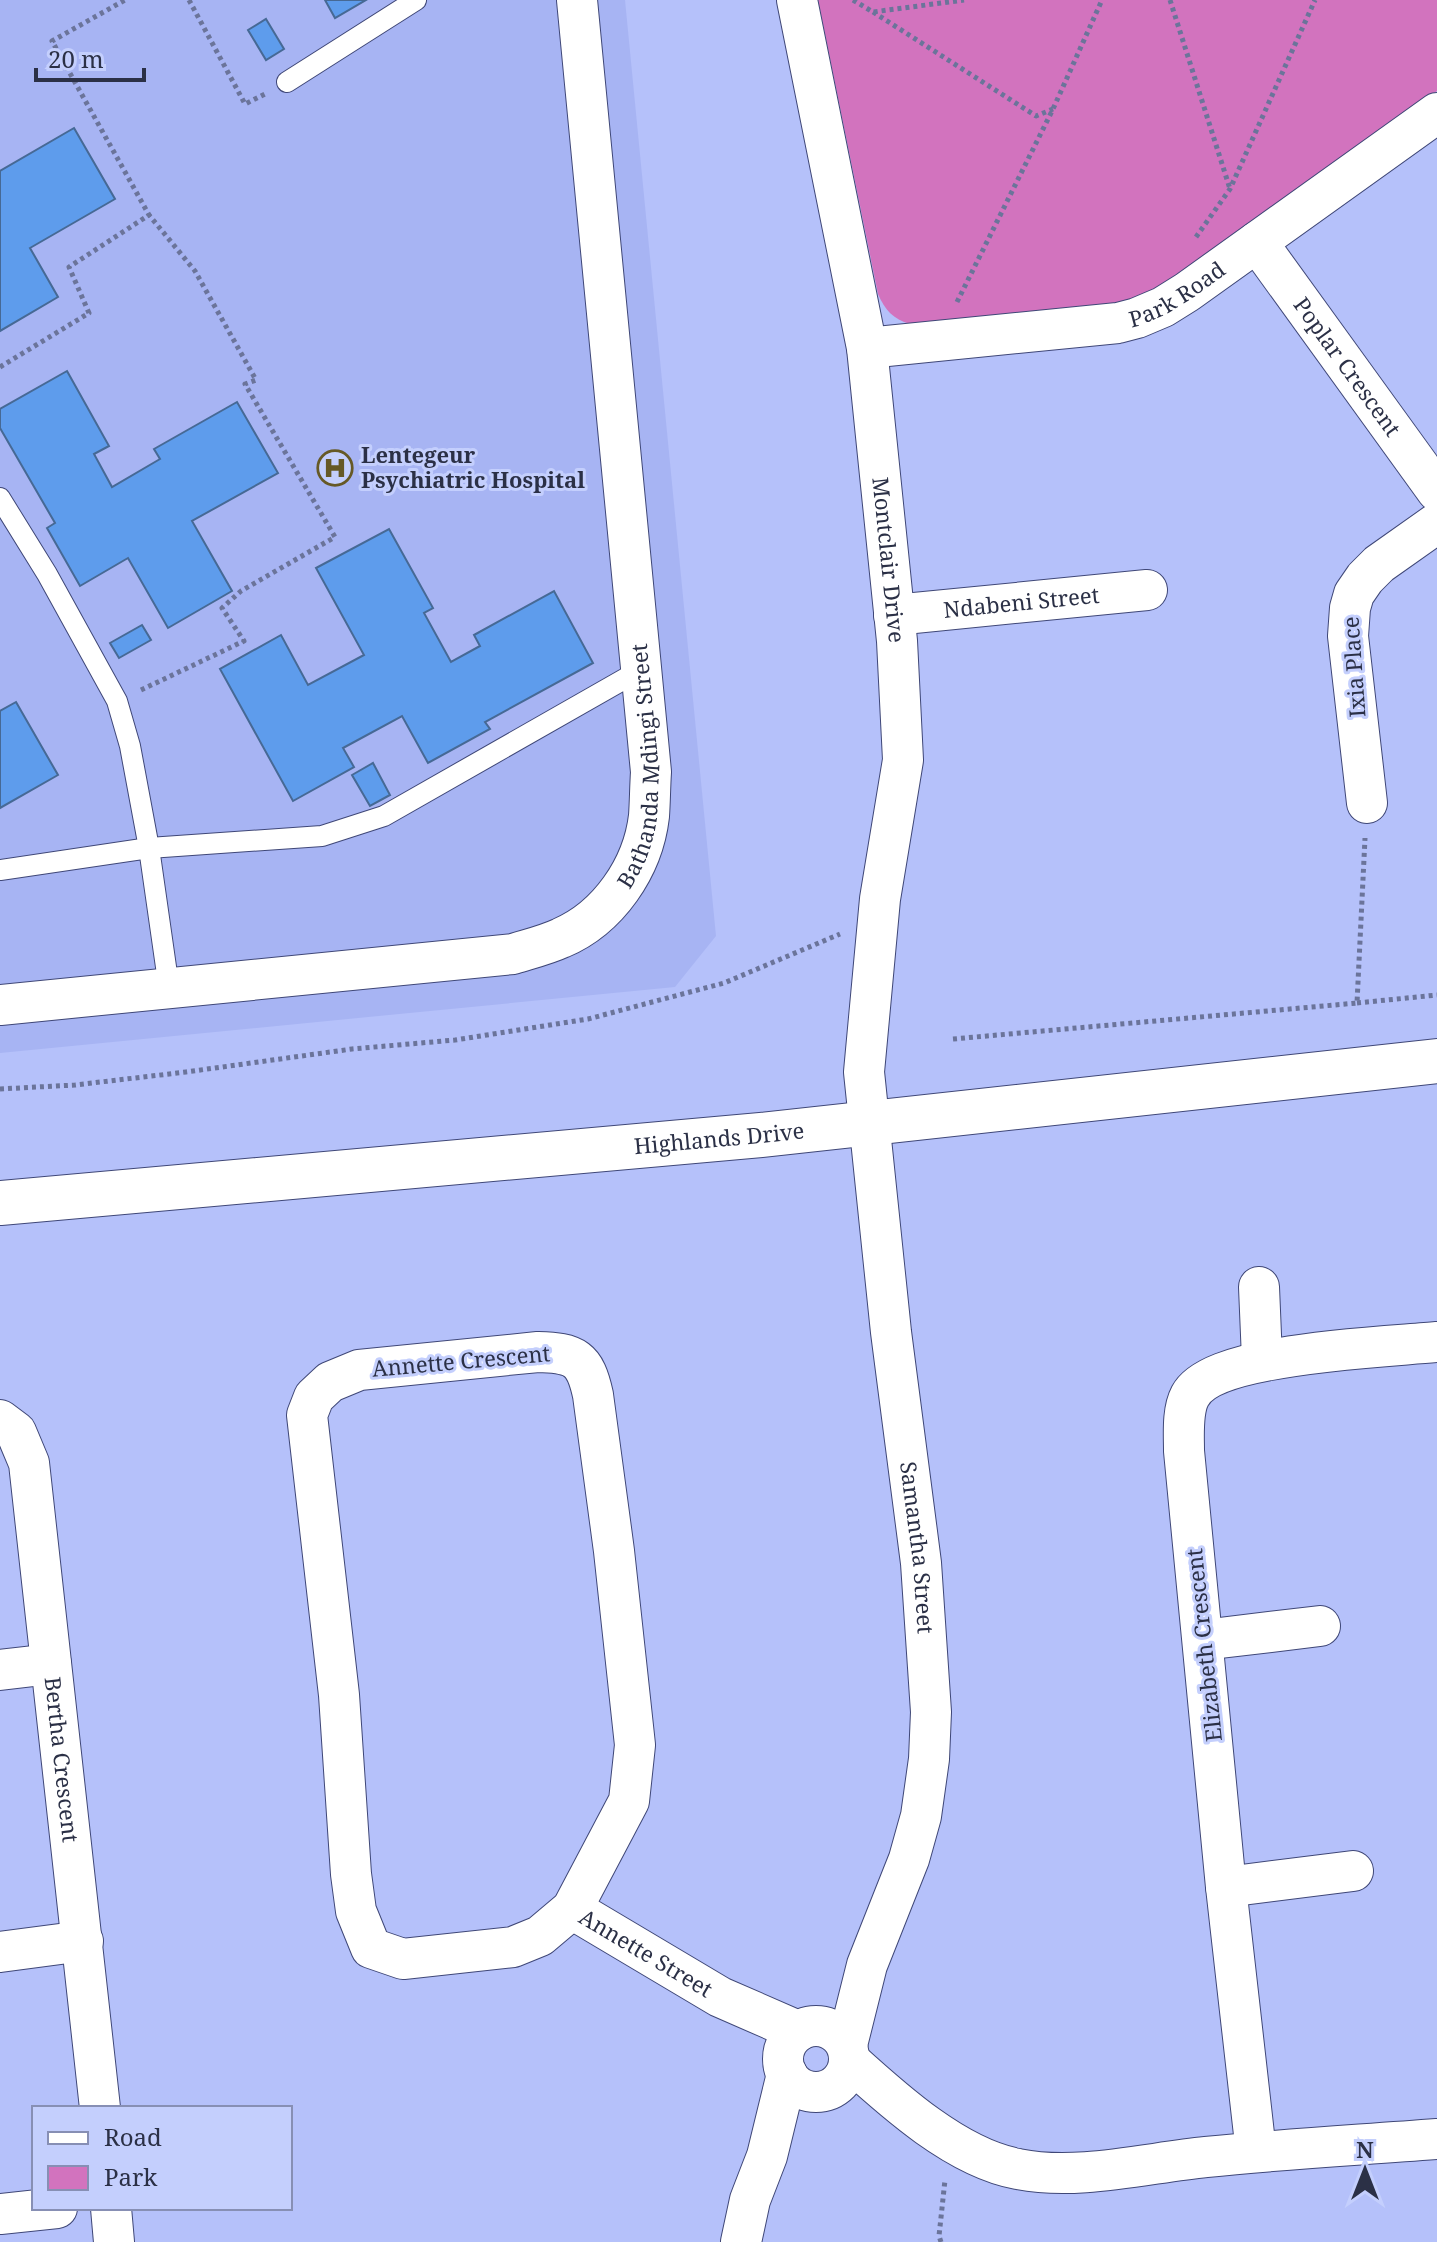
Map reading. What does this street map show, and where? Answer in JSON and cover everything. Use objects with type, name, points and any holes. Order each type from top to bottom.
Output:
[{"type":"main road","name":"Highlands Drive","points":[[0,1203],[868,1123],[1437,1061]]},
{"type":"street","name":"Bathanda Mdingi Street","points":[[0,1005],[513,954],[562,938],[595,918],[617,896],[638,855],[648,819],[651,772],[577,0]]},
{"type":"street","name":"Montclair Drive","points":[[797,0],[867,348],[894,615],[903,760],[880,899],[864,1072],[868,1123]]},
{"type":"street","name":"Park Road","points":[[867,348],[1118,323],[1150,313],[1187,292],[1437,113]]},
{"type":"street","name":"Poplar Crescent","points":[[1257,242],[1437,491]]},
{"type":"street","name":"Ixia Place","points":[[1367,803],[1348,636],[1350,608],[1354,594],[1379,564],[1437,523]]},
{"type":"street","name":"Ndabeni Street","points":[[894,615],[1147,590]]},
{"type":"street","name":"Samantha Street","points":[[741,2242],[750,2200],[767,2156],[867,1965],[909,1859],[921,1816],[929,1759],[931,1712],[921,1563],[868,1123]]},
{"type":"street","points":[[1259,1287],[1262,1359]]},
{"type":"street","name":"Elizabeth Crescent","points":[[1256,2152],[1226,1887],[1184,1451],[1189,1397],[1200,1384],[1213,1376],[1262,1359],[1437,1342]]},
{"type":"street","name":"Annette Crescent","points":[[562,1352],[581,1361],[589,1374],[614,1551],[635,1745],[629,1801],[572,1909],[540,1936],[513,1947],[403,1959],[371,1948],[364,1934],[356,1911],[351,1874],[339,1695],[307,1415],[314,1397],[330,1382],[359,1370],[504,1353],[562,1352]]},
{"type":"street","name":"Bertha Crescent","points":[[0,1420],[16,1432],[29,1463],[100,2106]]},
{"type":"street","points":[[1203,1640],[1320,1626]]},
{"type":"street","points":[[0,1670],[51,1664]]},
{"type":"street","points":[[1226,1887],[1353,1871]]},
{"type":"street","name":"Annette Street","points":[[572,1909],[816,2058]]},
{"type":"street","points":[[0,1952],[83,1941]]},
{"type":"street","points":[[816,2058],[973,2153],[1016,2169],[1063,2174],[1256,2152],[1437,2139]]},
{"type":"street","points":[[0,2214],[38,2210]]},
{"type":"street","points":[[111,2210],[114,2242]]},
{"type":"lane","points":[[287,82],[416,0]]},
{"type":"lane","points":[[0,498],[47,574],[117,701],[130,746],[149,848],[169,988]]},
{"type":"lane","points":[[0,870],[149,848],[322,836],[384,816],[642,669]]},
{"type":"path","points":[[117,701],[244,641],[222,608],[241,591],[335,537],[245,384],[256,380],[195,271],[149,215],[52,41],[125,0]]},
{"type":"path","points":[[189,0],[245,104],[287,82]]},
{"type":"path","points":[[853,0],[1036,116],[1053,109]]},
{"type":"path","points":[[873,12],[964,0]]},
{"type":"path","points":[[958,339],[954,309],[1053,109],[1102,0]]},
{"type":"path","points":[[1170,0],[1230,189]]},
{"type":"path","points":[[1187,292],[1189,247],[1230,189],[1315,0]]},
{"type":"path","points":[[0,367],[89,313],[69,267],[149,215]]},
{"type":"path","points":[[1357,1003],[1367,803]]},
{"type":"path","points":[[0,1089],[75,1085],[352,1049],[455,1040],[588,1019],[724,983],[846,931],[880,899]]},
{"type":"path","points":[[953,1039],[1437,995]]},
{"type":"path","points":[[941,2242],[939,2236],[946,2173],[973,2153]]},
{"type":"shaded area","name":"Lentegeur Psychiatric Hospital","points":[[0,0],[625,0],[716,936],[675,987],[0,1053]]},
{"type":"green space","points":[[818,0],[1437,0],[1437,91],[1158,290],[1129,303],[910,324],[890,313],[878,294]]},
{"type":"building","points":[[325,0],[366,0],[335,18]]},
{"type":"building","points":[[266,19],[284,49],[266,60],[248,30]]},
{"type":"building","points":[[74,128],[115,199],[30,248],[58,297],[0,331],[0,171]]},
{"type":"building","points":[[67,371],[109,446],[94,454],[112,487],[160,459],[154,449],[237,402],[278,473],[192,521],[232,591],[168,628],[128,558],[80,586],[47,528],[55,523],[0,428],[0,409]]},
{"type":"building","points":[[389,529],[433,608],[424,613],[451,662],[480,646],[474,635],[554,591],[593,663],[485,722],[490,729],[428,763],[402,716],[343,748],[354,767],[293,801],[220,669],[281,635],[308,685],[364,655],[316,568]]},
{"type":"building","points":[[142,625],[151,640],[119,658],[110,643]]},
{"type":"building","points":[[16,702],[58,775],[0,808],[0,711]]},
{"type":"building","points":[[373,763],[390,795],[370,806],[352,775]]},
{"type":"place","name":"Lentegeur Psychiatric Hospital","points":[[335,468]]}]
